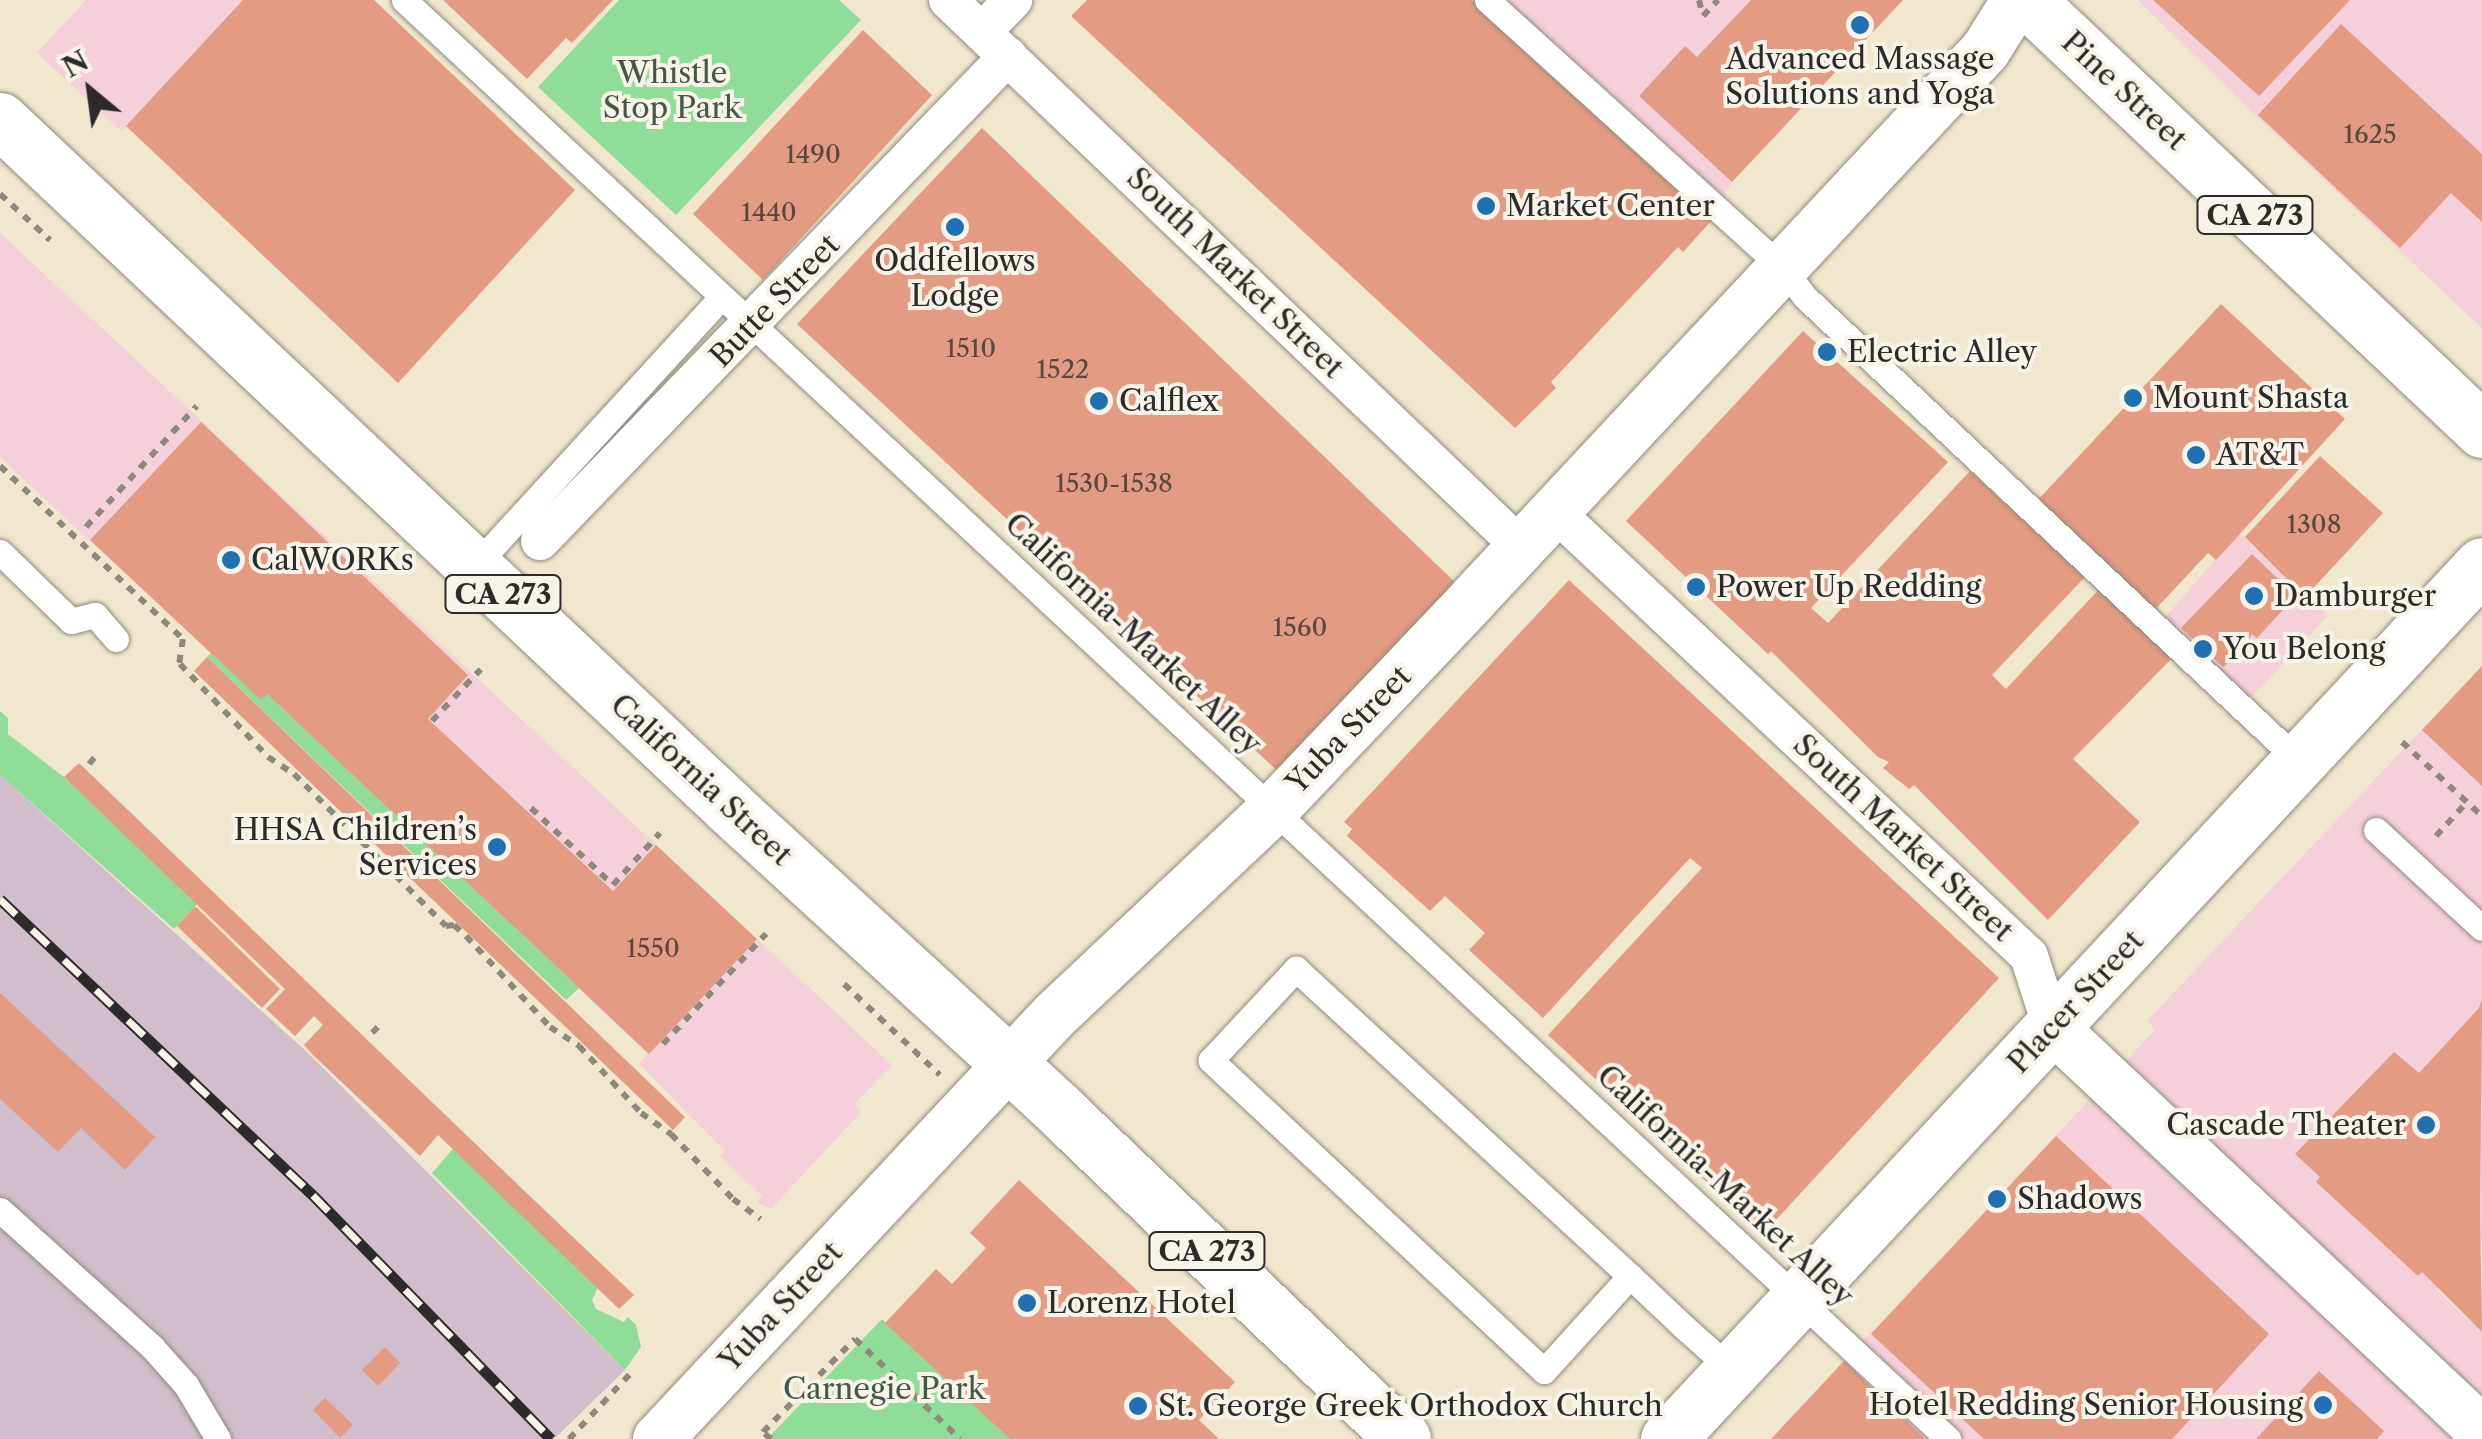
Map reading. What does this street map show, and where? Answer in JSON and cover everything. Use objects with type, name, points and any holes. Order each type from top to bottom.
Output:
[{"type":"main road","name":"Pine Street","points":[[2027,0],[2482,430]]},
{"type":"main road","name":"California Street","points":[[0,120],[1010,1064],[1404,1439]]},
{"type":"main road","name":"Placer Street","points":[[1668,1439],[2482,565]]},
{"type":"street","name":"South Market Street","points":[[948,0],[1538,530],[2029,956],[2052,1027],[2482,1431]]},
{"type":"street","name":"Butte Street","points":[[540,541],[752,326],[995,44],[1013,0]]},
{"type":"street","name":"Yuba Street","points":[[658,1439],[1010,1064],[1274,809],[1538,530],[1985,51],[2017,0]]},
{"type":"lane","name":"California-Market Alley","points":[[404,0],[1948,1439]]},
{"type":"lane","points":[[1487,0],[1783,268],[1805,297],[2301,762]]},
{"type":"lane","points":[[474,567],[721,297]]},
{"type":"lane","points":[[0,552],[71,622],[95,614],[116,639]]},
{"type":"lane","points":[[2376,830],[2482,928]]},
{"type":"lane","points":[[1630,1276],[1544,1370],[1211,1060],[1296,969],[1630,1276],[1733,1371]]},
{"type":"lane","points":[[0,1210],[152,1348],[186,1385],[218,1439]]},
{"type":"path","points":[[1699,0],[1703,16],[1718,0]]},
{"type":"path","points":[[86,526],[197,406]]},
{"type":"path","points":[[0,466],[184,639],[179,665],[268,757],[294,774],[446,926],[454,925],[466,936],[550,1027],[579,1046],[641,1113],[671,1134],[733,1199],[761,1219]]},
{"type":"path","points":[[432,721],[481,669]]},
{"type":"path","points":[[2402,742],[2482,816]]},
{"type":"path","points":[[88,764],[96,756]]},
{"type":"path","points":[[2436,836],[2467,802]]},
{"type":"path","points":[[531,808],[604,880],[616,884],[660,833]]},
{"type":"path","points":[[663,1044],[766,934]]},
{"type":"path","points":[[458,945],[466,936]]},
{"type":"path","points":[[372,1033],[378,1026]]},
{"type":"path","points":[[771,1439],[763,1432],[855,1340],[960,1439]]},
{"type":"path","points":[[568,1439],[632,1372]]},
{"type":"shaded area","points":[[86,0],[243,0],[122,132],[37,53]]},
{"type":"shaded area","points":[[1472,0],[1903,0],[1732,182],[1714,218]]},
{"type":"shaded area","points":[[2138,0],[2482,0],[2482,328],[2255,115]]},
{"type":"shaded area","points":[[0,233],[892,1065],[854,1104],[861,1112],[771,1209],[757,1202],[762,1196],[720,1157],[725,1151],[639,1064],[648,1054],[267,695],[261,700],[0,457]]},
{"type":"shaded area","points":[[2239,533],[2328,615],[2240,710],[2153,631]]},
{"type":"shaded area","points":[[2482,666],[2482,1241],[2437,1290],[2482,1332],[2482,1439],[1771,1439],[2155,1030],[2147,1021]]},
{"type":"shaded area","points":[[0,775],[307,1052],[625,1370],[554,1439],[0,1439]]},
{"type":"green space","name":"Whistle Stop Park","points":[[619,0],[839,0],[861,20],[676,215],[538,87]]},
{"type":"green space","points":[[211,653],[267,694],[579,988],[566,1000],[207,657]]},
{"type":"green space","points":[[0,711],[8,718],[8,734],[64,777],[197,904],[174,929],[0,775]]},
{"type":"green space","points":[[453,1149],[598,1287],[592,1300],[596,1309],[624,1322],[628,1317],[636,1325],[641,1347],[625,1370],[432,1173]]},
{"type":"green space","name":"Carnegie Park","points":[[882,1319],[1010,1439],[767,1439]]},
{"type":"building","points":[[243,0],[374,0],[575,190],[398,383],[126,126]]},
{"type":"building","points":[[443,0],[613,0],[572,43],[566,38],[527,79]]},
{"type":"building","name":"Market Center","points":[[1087,0],[1472,0],[1714,218],[1683,252],[1678,247],[1551,382],[1556,388],[1515,428],[1071,16]]},
{"type":"building","points":[[1751,0],[1903,0],[1732,182],[1639,96],[1685,46],[1697,57]]},
{"type":"building","points":[[2153,0],[2350,0],[2259,96]]},
{"type":"building","points":[[2341,24],[2482,154],[2482,222],[2451,193],[2400,248],[2258,115]]},
{"type":"building","points":[[863,30],[932,95],[763,280],[693,214]]},
{"type":"building","points":[[982,128],[1458,585],[1283,776],[797,324]]},
{"type":"building","name":"AT&T","points":[[2221,304],[2345,419],[2216,560],[2208,553],[2152,613],[2035,503]]},
{"type":"building","points":[[1803,331],[1948,462],[1811,608],[1828,623],[1970,471],[2085,577],[1992,675],[2006,689],[2102,586],[2178,652],[2073,759],[2140,822],[2048,920],[1914,785],[1909,789],[1883,768],[1889,762],[1878,757],[1771,651],[1768,654],[1626,521]]},
{"type":"building","points":[[201,422],[468,675],[428,719],[613,891],[656,845],[757,939],[649,1054],[267,694],[261,700],[90,540]]},
{"type":"building","points":[[2320,456],[2383,513],[2305,597],[2245,537]]},
{"type":"building","points":[[2252,554],[2296,596],[2257,638],[2252,634],[2240,653],[2223,667],[2181,628]]},
{"type":"building","points":[[1569,580],[1999,978],[1763,1234],[1548,1035],[1702,868],[1690,858],[1543,1018],[1469,950],[1485,933],[1445,896],[1430,911],[1347,836],[1352,829],[1344,822]]},
{"type":"building","points":[[207,657],[685,1117],[673,1130],[194,671]]},
{"type":"building","points":[[2482,666],[2482,786],[2422,730]]},
{"type":"building","points":[[79,763],[634,1295],[619,1309],[438,1135],[420,1156],[313,1055],[304,1045],[323,1025],[314,1016],[295,1036],[266,1009],[285,989],[64,777]]},
{"type":"building","points":[[195,906],[280,989],[262,1008],[177,926]]},
{"type":"building","points":[[0,993],[155,1137],[125,1170],[81,1128],[58,1152],[0,1099]]},
{"type":"building","name":"Cascade Theater","points":[[2482,999],[2482,1332],[2422,1272],[2418,1276],[2316,1182],[2320,1177],[2295,1154],[2394,1052],[2419,1073],[2479,1008]]},
{"type":"building","points":[[2056,1136],[2269,1334],[2172,1439],[1984,1439],[1871,1334]]},
{"type":"building","name":"Lorenz Hotel","points":[[1019,1180],[1235,1382],[1199,1420],[1219,1439],[1010,1439],[885,1323],[936,1269],[952,1284],[986,1248],[970,1233]]},
{"type":"building","points":[[385,1347],[400,1363],[378,1386],[362,1370]]},
{"type":"building","points":[[1844,1361],[1917,1431],[1925,1439],[1771,1439]]},
{"type":"building","name":"Hotel Redding Senior Housing","points":[[2319,1371],[2384,1431],[2377,1439],[2256,1439]]},
{"type":"building","points":[[325,1398],[353,1425],[340,1438],[313,1410]]},
{"type":"railway","points":[[0,899],[313,1195],[551,1439]]},
{"type":"place","name":"Advanced Massage Solutions and Yoga","points":[[1860,25]]},
{"type":"place","name":"Market Center","points":[[1486,206]]},
{"type":"place","name":"Oddfellows Lodge","points":[[955,227]]},
{"type":"place","name":"Electric Alley","points":[[1827,352]]},
{"type":"place","name":"Mount Shasta","points":[[2133,398]]},
{"type":"place","name":"Calflex","points":[[1099,401]]},
{"type":"place","name":"AT&T","points":[[2196,455]]},
{"type":"place","name":"CalWORKs","points":[[231,560]]},
{"type":"place","name":"Power Up Redding","points":[[1696,587]]},
{"type":"place","name":"Damburger","points":[[2254,596]]},
{"type":"place","name":"You Belong","points":[[2203,649]]},
{"type":"place","name":"HHSA Children’s Services","points":[[497,847]]},
{"type":"place","name":"Cascade Theater","points":[[2426,1125]]},
{"type":"place","name":"Shadows","points":[[1997,1199]]},
{"type":"place","name":"Lorenz Hotel","points":[[1027,1303]]},
{"type":"place","name":"Hotel Redding Senior Housing","points":[[2323,1405]]},
{"type":"place","name":"St. George Greek Orthodox Church","points":[[1138,1406]]}]
